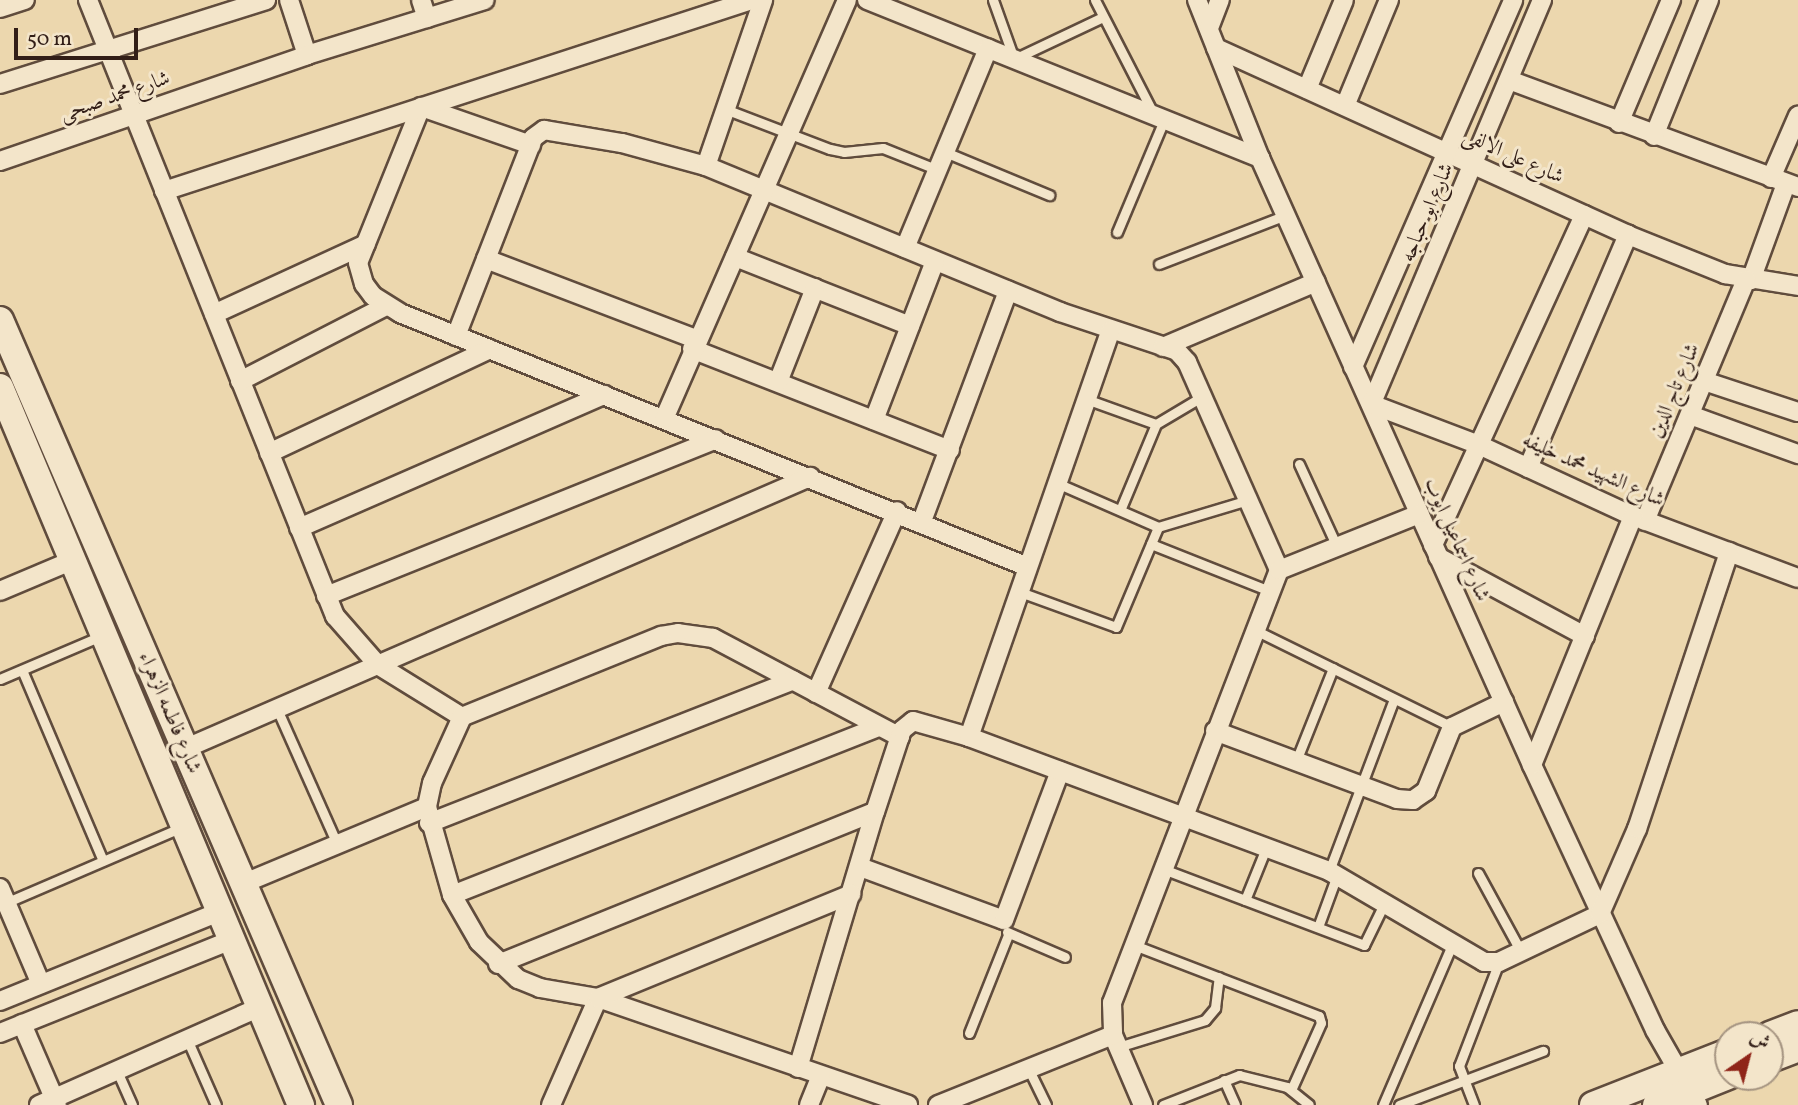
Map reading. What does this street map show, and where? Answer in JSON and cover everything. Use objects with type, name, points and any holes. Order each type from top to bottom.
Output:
[{"type":"street","points":[[0,8],[26,0]]},
{"type":"street","points":[[88,0],[326,596],[348,634],[378,665],[462,717]]},
{"type":"street","points":[[0,84],[266,0]]},
{"type":"street","points":[[289,0],[307,55]]},
{"type":"street","points":[[421,0],[427,18]]},
{"type":"street","name":"شارع محمد صبحى","points":[[0,161],[307,55],[485,0]]},
{"type":"street","points":[[164,191],[751,0]]},
{"type":"street","points":[[706,166],[763,0]]},
{"type":"street","points":[[664,419],[694,344],[848,0]]},
{"type":"street","points":[[867,0],[903,8],[988,49],[1260,158]]},
{"type":"street","name":"شارع اسماعيل ايوب","points":[[1197,0],[1260,158],[1435,551],[1600,914],[1689,1089]]},
{"type":"street","points":[[1209,28],[1220,0]]},
{"type":"street","points":[[1307,89],[1344,0]]},
{"type":"street","points":[[1345,106],[1389,0]]},
{"type":"street","name":"شارع ابو حباجه","points":[[1353,367],[1450,154],[1513,0]]},
{"type":"street","name":"شارع ابو حباجه","points":[[1371,404],[1542,0]]},
{"type":"street","points":[[1619,122],[1671,0]]},
{"type":"street","points":[[1654,136],[1709,0]]},
{"type":"street","name":"شارع على الالفى","points":[[1216,48],[1628,235],[1749,279],[1798,286]]},
{"type":"street","points":[[905,248],[988,49]]},
{"type":"street","points":[[1509,80],[1785,183]]},
{"type":"street","points":[[421,107],[531,145]]},
{"type":"street","points":[[421,107],[358,263],[364,284],[386,306],[922,521],[1028,567]]},
{"type":"street","name":"شارع تاج الدين","points":[[1532,765],[1585,636],[1690,415],[1749,279],[1785,183],[1798,116]]},
{"type":"street","points":[[456,336],[531,145],[544,130],[622,143],[706,166],[1008,291],[1110,331],[1177,351],[1186,362],[1203,396],[1279,570]]},
{"type":"street","points":[[1584,215],[1479,445],[1435,551],[1585,636]]},
{"type":"street","points":[[1528,468],[1628,235]]},
{"type":"street","points":[[214,314],[366,244]]},
{"type":"street","points":[[734,257],[910,326]]},
{"type":"street","points":[[486,259],[694,344],[778,382],[950,450]]},
{"type":"street","points":[[874,420],[935,261]]},
{"type":"street","points":[[1163,346],[1316,282]]},
{"type":"street","points":[[778,382],[814,288]]},
{"type":"street","points":[[922,521],[1008,291]]},
{"type":"street","points":[[240,382],[386,306]]},
{"type":"street","name":"شارع فاطمه الزهراء","points":[[0,320],[339,1105]]},
{"type":"street","points":[[969,737],[1110,331]]},
{"type":"street","points":[[269,453],[490,349]]},
{"type":"street","points":[[1704,381],[1798,412]]},
{"type":"street","name":"شارع فاطمه الزهراء","points":[[0,387],[182,827],[301,1105]]},
{"type":"street","points":[[299,528],[604,395]]},
{"type":"street","name":"شارع الشهيد محمد خليفه","points":[[1371,404],[1479,445],[1639,518],[1798,578]]},
{"type":"street","points":[[1690,415],[1798,454]]},
{"type":"street","points":[[326,596],[716,439]]},
{"type":"street","points":[[184,749],[810,477]]},
{"type":"street","points":[[816,693],[897,511]]},
{"type":"street","points":[[1143,1105],[1115,1041],[1112,1003],[1279,570],[1419,514]]},
{"type":"street","points":[[798,1068],[900,737],[906,725],[920,720],[1333,873],[1477,960],[1499,962],[1600,914],[1637,829],[1728,552]]},
{"type":"street","points":[[0,591],[71,561]]},
{"type":"street","points":[[900,737],[713,638],[678,633],[661,636],[462,717],[432,783],[428,815],[452,895],[478,942],[498,964],[540,988],[598,998],[908,1105]]},
{"type":"street","points":[[242,884],[337,844],[428,815],[793,680]]},
{"type":"street","points":[[1216,731],[1405,801],[1421,797],[1452,727],[1504,702]]},
{"type":"street","points":[[136,716],[165,705]]},
{"type":"street","points":[[452,895],[878,727]]},
{"type":"street","points":[[860,867],[1006,927],[1060,771]]},
{"type":"street","points":[[498,964],[875,812]]},
{"type":"street","points":[[551,1105],[598,998],[851,894]]},
{"type":"street","points":[[2,898],[41,984]]},
{"type":"street","points":[[0,1001],[219,912]]},
{"type":"street","points":[[0,1033],[231,940]]},
{"type":"street","points":[[22,1024],[50,1103],[258,1008]]},
{"type":"street","points":[[938,1105],[1115,1041]]},
{"type":"street","points":[[1593,1105],[1689,1089],[1714,1065]]},
{"type":"street","points":[[809,1105],[821,1076]]},
{"type":"street","points":[[1656,1105],[1714,1081]]},
{"type":"lane","points":[[993,0],[1014,59],[1103,17]]},
{"type":"lane","points":[[1095,0],[1160,118],[1117,232]]},
{"type":"lane","points":[[725,109],[844,152],[883,148],[938,170]]},
{"type":"lane","points":[[945,152],[1049,195]]},
{"type":"lane","points":[[1159,264],[1286,215]]},
{"type":"lane","points":[[1121,508],[1156,424],[1203,396]]},
{"type":"lane","points":[[1086,399],[1156,424]]},
{"type":"lane","points":[[1299,464],[1337,547]]},
{"type":"lane","points":[[1057,483],[1121,508],[1158,527],[1248,500]]},
{"type":"lane","points":[[1020,592],[1116,627],[1158,527]]},
{"type":"lane","points":[[1151,544],[1270,592]]},
{"type":"lane","points":[[1255,630],[1452,727]]},
{"type":"lane","points":[[0,679],[102,636]]},
{"type":"lane","points":[[1296,761],[1333,668]]},
{"type":"lane","points":[[22,670],[103,861]]},
{"type":"lane","points":[[1318,927],[1361,785],[1394,699]]},
{"type":"lane","points":[[276,709],[337,844]]},
{"type":"lane","points":[[2,898],[103,861],[182,827]]},
{"type":"lane","points":[[1245,900],[1266,848]]},
{"type":"lane","points":[[1163,869],[1367,944],[1384,904]]},
{"type":"lane","points":[[1478,873],[1521,952]]},
{"type":"lane","points":[[969,1033],[1006,927],[1065,957]]},
{"type":"lane","points":[[1133,945],[1319,1016],[1321,1023],[1291,1090]]},
{"type":"lane","points":[[1383,1105],[1452,945]]},
{"type":"lane","points":[[1474,1105],[1459,1066],[1499,962]]},
{"type":"lane","points":[[1115,1041],[1205,1020],[1214,1012],[1219,977]]},
{"type":"lane","points":[[187,1040],[216,1105]]},
{"type":"lane","points":[[1399,1105],[1544,1051]]},
{"type":"lane","points":[[1029,1070],[1046,1105]]},
{"type":"lane","points":[[117,1071],[132,1105]]},
{"type":"lane","points":[[1163,1105],[1239,1075],[1291,1090],[1309,1105]]},
{"type":"lane","points":[[1224,1080],[1235,1105]]}]
